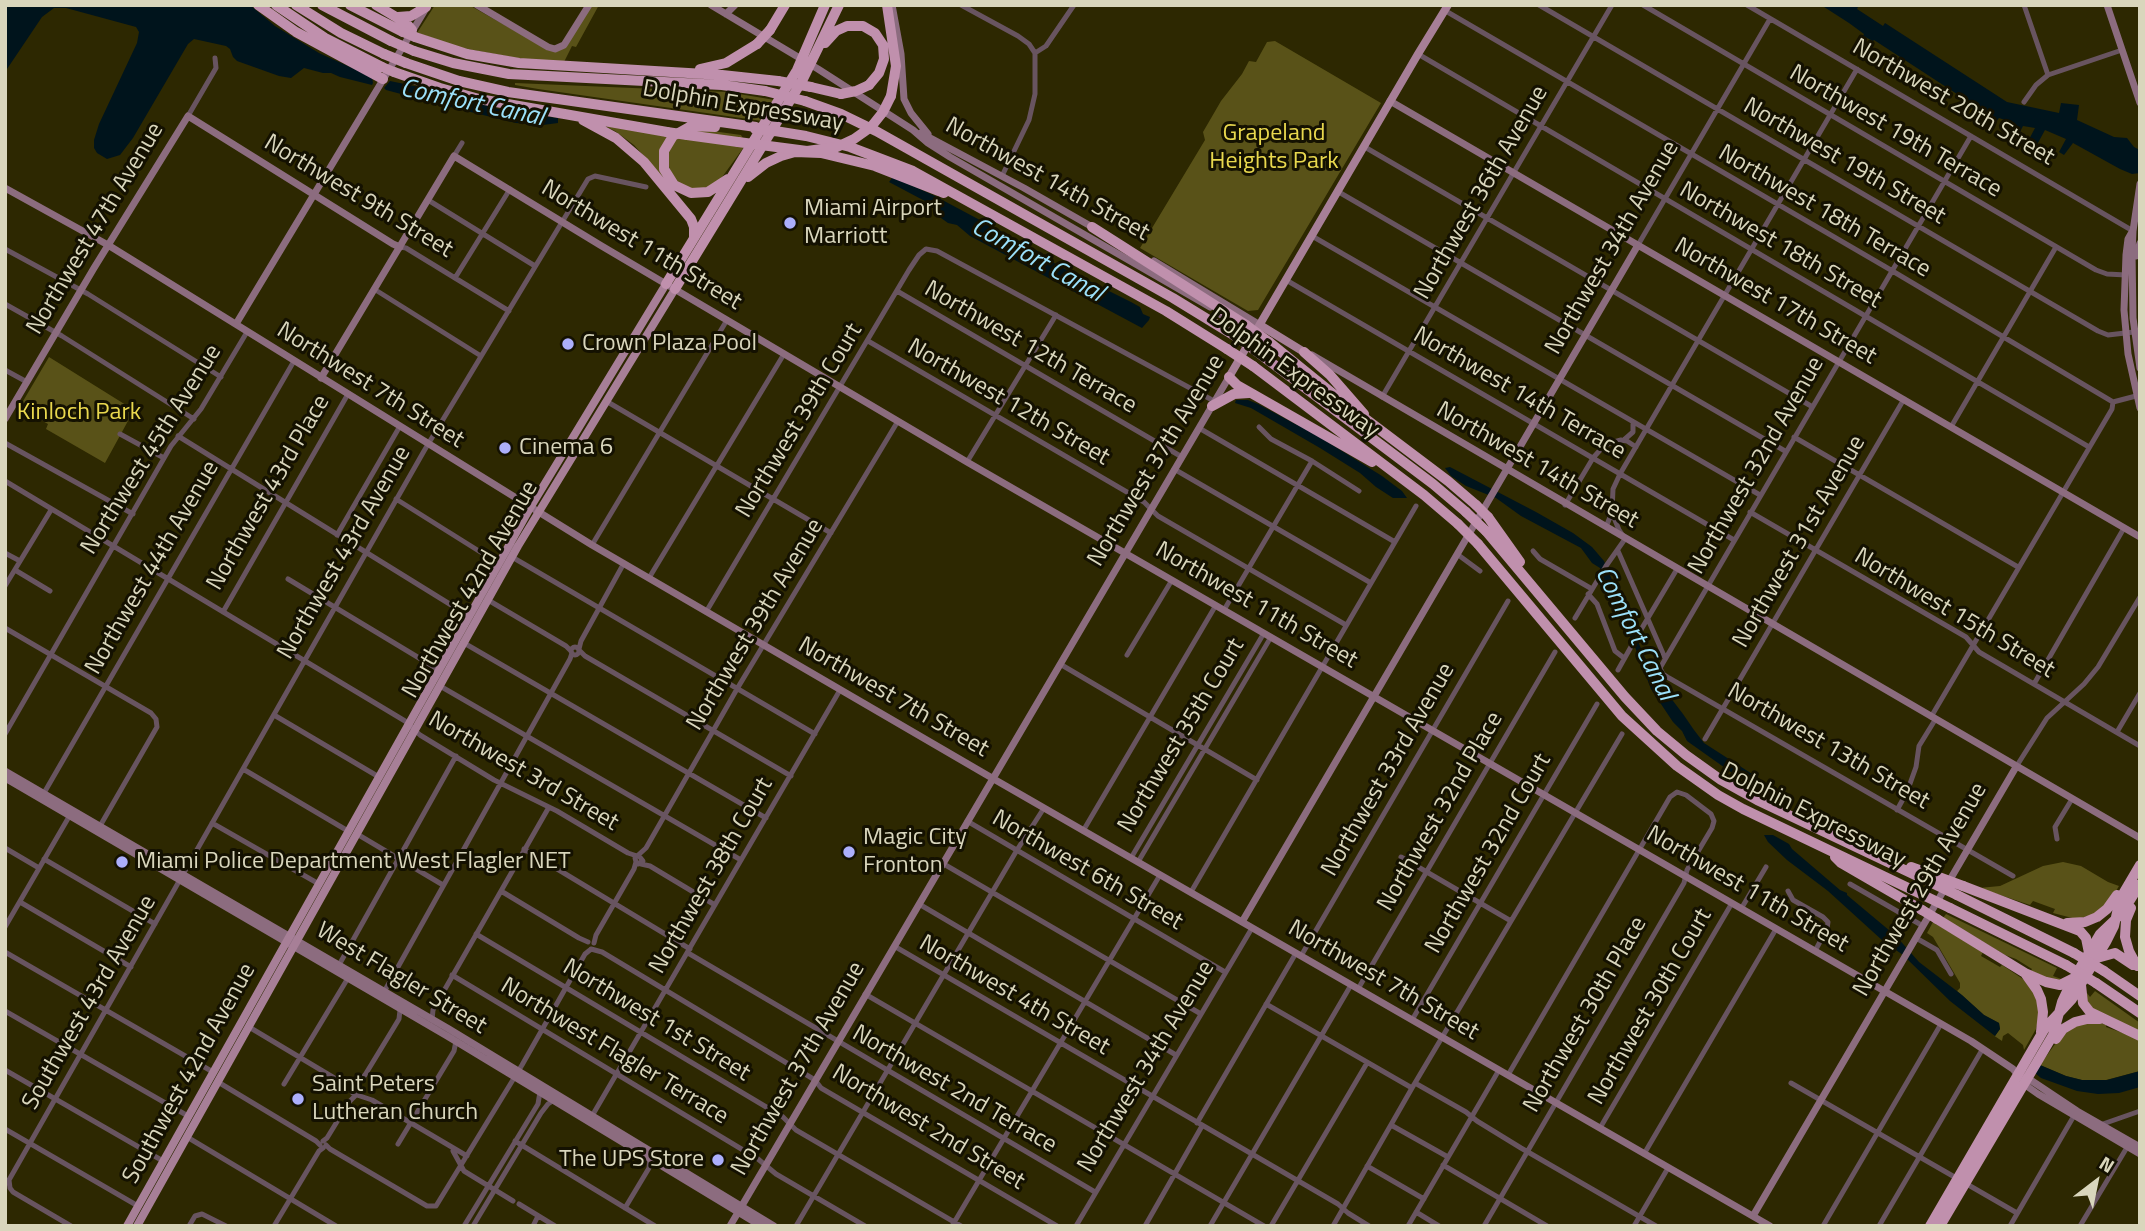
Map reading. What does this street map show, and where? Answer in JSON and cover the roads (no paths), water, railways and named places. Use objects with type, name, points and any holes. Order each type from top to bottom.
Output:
[{"type":"highway","points":[[258,5],[296,33],[383,79]]},
{"type":"highway","points":[[276,5],[325,38],[382,67],[468,96],[667,132],[807,151],[837,147],[855,139],[871,127],[883,112],[891,96],[896,66],[887,5]]},
{"type":"highway","name":"Dolphin Expressway","points":[[296,5],[341,33],[384,54],[460,81],[508,92],[836,142],[923,176],[973,203],[1181,319],[1253,366],[1404,479],[1478,544],[1622,716],[1658,751],[1696,780],[1729,801],[2067,965],[2140,1013]]},
{"type":"highway","name":"Dolphin Expressway","points":[[322,5],[391,41],[453,64],[509,74],[706,84],[765,90],[841,114],[876,131],[1186,306],[1234,336],[1426,478],[1486,531],[1635,709],[1686,755],[1746,795],[1868,853],[1960,891],[2074,953],[2140,996]]},
{"type":"highway","points":[[350,5],[410,33],[467,54],[519,63],[675,71],[778,81],[841,94],[869,85],[881,71],[885,58],[882,43],[872,30],[858,25],[843,27],[831,35],[818,52]]},
{"type":"highway","points":[[376,5],[408,25],[410,33]]},
{"type":"highway","points":[[675,71],[701,69],[738,57],[757,44],[770,30],[785,5]]},
{"type":"highway","name":"Northwest 42nd Avenue","points":[[671,287],[740,184],[807,62],[825,5]]},
{"type":"highway","name":"Northwest 42nd Avenue","points":[[671,287],[693,241],[733,174],[807,62],[818,52],[838,5]]},
{"type":"highway","points":[[397,16],[411,16],[427,6]]},
{"type":"highway","points":[[568,114],[606,131],[635,153],[690,217],[694,227],[693,241]]},
{"type":"highway","points":[[733,174],[708,192],[697,194],[682,191],[672,183],[665,172],[663,158],[666,145],[677,133],[691,126],[755,128]]},
{"type":"highway","points":[[740,184],[776,157],[795,152],[821,153],[874,166],[973,203]]},
{"type":"highway","points":[[1092,227],[1246,325],[1448,481],[1488,517],[1556,614]]},
{"type":"highway","points":[[1304,352],[1330,375],[1371,422]]},
{"type":"highway","points":[[1229,376],[1233,382],[1252,394],[1404,479]]},
{"type":"highway","points":[[1213,404],[1234,394],[1252,394]]},
{"type":"highway","points":[[1827,849],[1841,863],[2025,973],[2055,985],[2078,981]]},
{"type":"highway","points":[[1930,1226],[2023,1076],[2040,1036],[2048,1024],[2069,1004],[2078,981],[2111,932],[2123,892],[2140,865]]},
{"type":"highway","points":[[2115,919],[2130,902],[2140,884]]},
{"type":"highway","points":[[1960,891],[2082,933],[2093,956]]},
{"type":"highway","points":[[2059,923],[2080,923],[2094,919],[2123,892]]},
{"type":"highway","points":[[2130,902],[2125,937],[2138,967]]},
{"type":"highway","points":[[2093,956],[2115,953],[2138,967]]},
{"type":"highway","points":[[2025,973],[2041,999],[2043,1012],[2040,1036]]},
{"type":"highway","points":[[2078,981],[2086,1008],[2101,1019],[2140,1036]]},
{"type":"highway","points":[[2023,1076],[2055,1031],[2059,1013]]},
{"type":"highway","points":[[2039,1057],[2070,1024],[2084,1019],[2101,1019]]},
{"type":"highway","points":[[1940,1226],[1962,1177]]},
{"type":"main road","name":"Northwest 37th Avenue","points":[[1229,376],[1446,7]]},
{"type":"main road","name":"Northwest 42nd Avenue","points":[[353,833],[379,777],[440,686],[598,394],[671,287]]},
{"type":"main road","name":"Northwest 42nd Avenue","points":[[292,941],[319,884],[353,833],[412,728],[439,670],[499,563],[598,414],[671,287]]},
{"type":"main road","name":"Northwest 14th Street","points":[[1260,325],[1304,352]]},
{"type":"main road","points":[[606,383],[606,401]]},
{"type":"main road","points":[[598,394],[598,414]]},
{"type":"main road","points":[[488,582],[488,600]]},
{"type":"main road","points":[[466,639],[471,624],[469,616]]},
{"type":"main road","points":[[292,941],[350,847],[353,833]]},
{"type":"main road","name":"Southwest 42nd Avenue","points":[[137,1226],[241,1042],[249,1009],[292,941]]},
{"type":"main road","name":"Southwest 42nd Avenue","points":[[127,1226],[188,1116],[292,941]]},
{"type":"main road","points":[[214,1072],[217,1084]]},
{"type":"main road","points":[[161,1165],[158,1176],[161,1182]]},
{"type":"street","points":[[477,5],[548,47],[560,48],[589,5]]},
{"type":"street","name":"Northwest 14th Street","points":[[711,5],[914,130],[1146,256],[1260,325]]},
{"type":"street","points":[[726,14],[734,5]]},
{"type":"street","points":[[892,5],[901,54],[904,99],[911,113],[931,138]]},
{"type":"street","points":[[961,5],[974,8],[1018,36],[1029,44],[1035,53],[1035,94],[1029,120],[1002,176]]},
{"type":"street","points":[[1035,53],[1046,47],[1074,5]]},
{"type":"street","name":"Northwest 19th Street","points":[[1539,5],[2101,333],[2111,335],[2134,332]]},
{"type":"street","name":"Northwest 36th Avenue","points":[[1382,397],[1612,5]]},
{"type":"street","name":"Northwest 19th Terrace","points":[[1643,5],[2056,247],[2103,273],[2129,276]]},
{"type":"street","name":"Northwest 20th Street","points":[[1747,5],[2136,233]]},
{"type":"street","points":[[2024,5],[2048,75]]},
{"type":"street","points":[[2107,5],[2140,103]]},
{"type":"street","name":"Northwest 45th Avenue","points":[[236,324],[427,6]]},
{"type":"street","name":"Northwest 18th Terrace","points":[[1446,7],[1567,82],[2113,402]]},
{"type":"street","name":"Northwest 34th Avenue","points":[[1373,696],[1770,19]]},
{"type":"street","points":[[2024,102],[2035,85],[2048,75],[2122,50]]},
{"type":"street","name":"Northwest 18th Street","points":[[1418,54],[2089,447]]},
{"type":"street","name":"Northwest 47th Avenue","points":[[5,419],[80,290],[216,68],[215,58]]},
{"type":"street","points":[[1575,618],[1625,539],[1612,512],[1612,492],[1620,474],[1857,69]]},
{"type":"street","name":"Northwest 17th Street","points":[[1390,101],[2140,537]]},
{"type":"street","name":"Northwest 9th Street","points":[[188,116],[393,244],[406,248],[509,311]]},
{"type":"street","name":"Northwest 14th Street","points":[[914,130],[950,157],[1253,336]]},
{"type":"street","name":"Northwest 32nd Avenue","points":[[1661,671],[1671,647],[1970,135]]},
{"type":"street","points":[[321,378],[462,143]]},
{"type":"street","points":[[1363,146],[1811,406]]},
{"type":"street","name":"Northwest 11th Street","points":[[454,156],[967,462],[1971,1041],[2076,1113],[2129,1144],[2140,1147]]},
{"type":"street","name":"Northwest 43rd Avenue","points":[[182,877],[428,443],[591,176],[646,187]]},
{"type":"street","points":[[2133,267],[2140,184]]},
{"type":"street","name":"Northwest 7th Street","points":[[5,188],[108,245],[624,564],[1770,1226]]},
{"type":"street","points":[[455,278],[510,189]]},
{"type":"street","points":[[1337,191],[1786,451]]},
{"type":"street","points":[[428,201],[536,266]]},
{"type":"street","points":[[2136,233],[2128,239],[2129,276],[2140,368]]},
{"type":"street","points":[[1312,236],[1760,495]]},
{"type":"street","points":[[2140,243],[2129,276],[2125,333],[2140,408]]},
{"type":"street","points":[[1951,427],[2056,247]]},
{"type":"street","points":[[5,249],[80,290],[221,377]]},
{"type":"street","name":"Northwest 39th Court","points":[[706,612],[917,258],[926,249],[937,251],[1055,315]]},
{"type":"street","name":"Northwest 14th Terrace","points":[[1286,280],[1734,540]]},
{"type":"street","points":[[374,289],[481,356]]},
{"type":"street","name":"Northwest 12th Terrace","points":[[897,291],[1182,457]]},
{"type":"street","points":[[5,304],[56,332],[194,419]]},
{"type":"street","points":[[967,462],[1055,315],[1213,404]]},
{"type":"street","points":[[592,545],[727,320]]},
{"type":"street","name":"Northwest 45th Avenue","points":[[5,734],[164,458],[178,436],[194,419],[247,332]]},
{"type":"street","name":"Northwest 12th Street","points":[[868,341],[1144,502],[1158,516],[1346,625]]},
{"type":"street","name":"Northwest 14th Street","points":[[1304,352],[1321,359],[1565,505],[2140,838]]},
{"type":"street","points":[[649,578],[785,354]]},
{"type":"street","name":"Northwest 44th Avenue","points":[[44,793],[294,361]]},
{"type":"street","points":[[5,370],[27,382]]},
{"type":"street","name":"Northwest 37th Avenue","points":[[730,1226],[1229,376]]},
{"type":"street","name":"Northwest 43rd Place","points":[[223,612],[348,394]]},
{"type":"street","points":[[1897,810],[1916,767],[1917,752],[1933,719],[1973,645],[2112,409],[2113,402],[2136,396]]},
{"type":"street","name":"Northwest 31st Avenue","points":[[1705,739],[1904,399]]},
{"type":"street","points":[[606,401],[831,533]]},
{"type":"street","name":"Northwest 39th Avenue","points":[[323,1145],[434,1207],[516,1074],[737,689],[898,421]]},
{"type":"street","points":[[1565,505],[1593,458],[1607,444],[1624,439],[1632,433],[1633,422]]},
{"type":"street","points":[[337,535],[400,426]]},
{"type":"street","points":[[1259,427],[1271,439],[1359,491]]},
{"type":"street","points":[[1199,428],[1395,542]]},
{"type":"street","points":[[120,434],[164,458]]},
{"type":"street","points":[[178,436],[469,616]]},
{"type":"street","points":[[1794,437],[2018,568]]},
{"type":"street","points":[[1624,439],[1636,447]]},
{"type":"street","points":[[5,443],[132,514]]},
{"type":"street","points":[[1224,610],[1312,461]]},
{"type":"street","points":[[1174,469],[1371,583]]},
{"type":"street","name":"Northwest 3rd Street","points":[[5,481],[304,661],[456,757],[549,807],[715,905]]},
{"type":"street","points":[[396,499],[499,563]]},
{"type":"street","points":[[1191,892],[1416,506]]},
{"type":"street","points":[[5,586],[51,510]]},
{"type":"street","points":[[1605,528],[1612,512]]},
{"type":"street","name":"Northwest 15th Street","points":[[1750,512],[1966,637],[1979,652],[2140,746]]},
{"type":"street","points":[[2034,684],[2124,528]]},
{"type":"street","points":[[1533,551],[1540,559],[1590,592],[1615,651],[1624,658]]},
{"type":"street","points":[[1618,551],[1665,658]]},
{"type":"street","points":[[5,553],[20,561]]},
{"type":"street","points":[[1457,554],[1480,571]]},
{"type":"street","points":[[512,557],[815,734]]},
{"type":"street","points":[[382,995],[624,564]]},
{"type":"street","points":[[1639,633],[1677,569]]},
{"type":"street","points":[[15,570],[50,591]]},
{"type":"street","points":[[288,579],[439,670]]},
{"type":"street","points":[[1127,655],[1172,580]]},
{"type":"street","name":"Northwest 29th Avenue","points":[[1753,1216],[2044,721],[2084,684],[2098,667],[2140,597]]},
{"type":"street","points":[[488,600],[790,776]]},
{"type":"street","name":"Northwest 33rd Avenue","points":[[1145,1226],[1266,1004],[1433,730],[1508,601]]},
{"type":"street","points":[[1083,831],[1216,605]]},
{"type":"street","points":[[5,628],[151,713],[157,721],[157,727],[100,826]]},
{"type":"street","name":"Northwest 35th Court","points":[[1135,860],[1148,830],[1267,635]]},
{"type":"street","name":"Northwest 35th Court","points":[[1135,860],[1155,834],[1205,749],[1267,635]]},
{"type":"street","points":[[466,639],[551,694],[766,818]]},
{"type":"street","points":[[1618,670],[1632,645]]},
{"type":"street","points":[[1659,645],[1671,647]]},
{"type":"street","name":"Northwest 32nd Place","points":[[1210,1226],[1321,1036],[1426,872],[1555,652]]},
{"type":"street","points":[[1060,664],[1257,780]]},
{"type":"street","name":"Northwest 13th Street","points":[[1661,671],[1668,678],[2013,876]]},
{"type":"street","points":[[440,686],[741,860]]},
{"type":"street","name":"Northwest 38th Court","points":[[592,1116],[840,690]]},
{"type":"street","points":[[2117,732],[2140,693]]},
{"type":"street","points":[[1242,922],[1373,696]]},
{"type":"street","name":"Northwest 32nd Court","points":[[1412,1020],[1597,705]]},
{"type":"street","points":[[274,715],[379,777]]},
{"type":"street","points":[[1333,1226],[1413,1085],[1622,734]]},
{"type":"street","points":[[339,965],[456,757]]},
{"type":"street","points":[[243,769],[443,885]]},
{"type":"street","name":"West Flagler Street","points":[[5,771],[292,941],[339,965],[403,1011],[640,1144],[761,1226]]},
{"type":"street","name":"West Flagler Street","points":[[5,778],[100,826],[182,877]]},
{"type":"street","name":"Northwest 30th Place","points":[[1484,1226],[1684,883],[1685,876],[1712,828],[1714,821],[1711,814],[1684,793],[1677,792],[1670,797],[1640,850]]},
{"type":"street","points":[[33,794],[44,793]]},
{"type":"street","points":[[2057,839],[2055,827],[2071,799]]},
{"type":"street","points":[[432,1020],[433,1010],[549,807]]},
{"type":"street","points":[[796,1226],[1044,808]]},
{"type":"street","points":[[1161,809],[1167,813]]},
{"type":"street","points":[[6,924],[73,813]]},
{"type":"street","name":"Northwest 6th Street","points":[[967,821],[1225,972]]},
{"type":"street","points":[[212,823],[319,884]]},
{"type":"street","points":[[1148,830],[1155,834]]},
{"type":"street","points":[[5,848],[39,868]]},
{"type":"street","name":"Northwest 2nd Terrace","points":[[524,849],[838,1042],[1095,1192]]},
{"type":"street","points":[[1508,1075],[1640,850]]},
{"type":"street","points":[[1401,857],[1511,920]]},
{"type":"street","points":[[44,859],[155,924]]},
{"type":"street","points":[[942,863],[1201,1014]]},
{"type":"street","name":"Northwest 30th Court","points":[[1741,908],[1766,867]]},
{"type":"street","points":[[953,1224],[1160,875]]},
{"type":"street","name":"Southwest 43rd Avenue","points":[[7,1188],[55,1098],[182,877]]},
{"type":"street","points":[[1850,884],[1923,926]]},
{"type":"street","name":"Northwest 2nd Street","points":[[500,891],[815,1080],[821,1088],[1057,1226]]},
{"type":"street","points":[[1788,891],[1793,900],[1823,917],[1828,923],[1815,951]]},
{"type":"street","points":[[20,902],[131,967]]},
{"type":"street","name":"Northwest 30th Court","points":[[1600,1128],[1732,903]]},
{"type":"street","points":[[919,904],[1177,1055]]},
{"type":"street","name":"Northwest 34th Avenue","points":[[1076,1226],[1252,928]]},
{"type":"street","points":[[1644,1154],[1776,929]]},
{"type":"street","name":"Northwest 1st Street","points":[[476,934],[783,1117],[789,1124],[953,1224],[961,1226]]},
{"type":"street","points":[[1916,938],[1937,950],[1951,974]]},
{"type":"street","name":"West Flagler Street","points":[[292,941],[348,978],[432,1020],[540,1092],[658,1163],[739,1210],[774,1226]]},
{"type":"street","name":"Northwest 4th Street","points":[[894,946],[1297,1181],[1369,1226]]},
{"type":"street","points":[[5,952],[214,1072]]},
{"type":"street","name":"Northwest Flagler Terrace","points":[[453,975],[865,1226]]},
{"type":"street","points":[[284,1084],[348,978]]},
{"type":"street","points":[[866,994],[1264,1226]]},
{"type":"street","points":[[1266,1004],[1367,1063],[1471,1116],[1656,1226]]},
{"type":"street","points":[[423,1015],[433,1010]]},
{"type":"street","points":[[5,1011],[188,1116]]},
{"type":"street","points":[[274,1226],[403,1011]]},
{"type":"street","points":[[245,1024],[467,1156]]},
{"type":"street","points":[[1823,1226],[1941,1024]]},
{"type":"street","name":"Northwest 11th Street","points":[[1971,1041],[1980,1044],[2023,1076]]},
{"type":"street","points":[[398,1144],[459,1043]]},
{"type":"street","points":[[1879,1226],[1982,1050]]},
{"type":"street","points":[[1271,1226],[1367,1063]]},
{"type":"street","points":[[5,1070],[161,1165]]},
{"type":"street","points":[[1408,1226],[1499,1070]]},
{"type":"street","points":[[1791,1083],[1919,1157],[1962,1177],[2017,1213]]},
{"type":"street","points":[[217,1084],[323,1145]]},
{"type":"street","points":[[464,1226],[538,1104],[540,1092]]},
{"type":"street","points":[[473,1226],[544,1108],[554,1100]]},
{"type":"street","points":[[2097,1126],[2140,1111]]},
{"type":"street","points":[[2011,1225],[2076,1113]]},
{"type":"street","points":[[576,1114],[592,1116]]},
{"type":"street","points":[[2117,1134],[2115,1126],[2119,1118]]},
{"type":"street","points":[[1391,1125],[1448,1157]]},
{"type":"street","name":"Northwest 11th Street","points":[[2097,1126],[2117,1134],[2140,1154]]},
{"type":"street","points":[[5,1129],[138,1206]]},
{"type":"street","points":[[187,1137],[336,1226]]},
{"type":"street","points":[[515,1141],[656,1226]]},
{"type":"street","points":[[625,1143],[640,1144]]},
{"type":"street","points":[[2080,1226],[2129,1144]]},
{"type":"street","points":[[450,1147],[464,1171],[538,1216],[545,1223],[555,1226]]},
{"type":"street","points":[[625,1208],[649,1168],[650,1158]]},
{"type":"street","points":[[649,1168],[658,1163]]},
{"type":"street","points":[[1443,1165],[1547,1226]]},
{"type":"street","points":[[1367,1166],[1424,1199]]},
{"type":"street","points":[[1634,1226],[1668,1168]]},
{"type":"street","points":[[7,1188],[71,1226]]},
{"type":"street","points":[[1416,1212],[1439,1226]]},
{"type":"street","points":[[189,1226],[199,1214],[208,1215],[226,1226]]},
{"type":"street","points":[[533,1226],[538,1216]]},
{"type":"water","points":[[5,5],[250,5],[275,26],[319,53],[372,77],[373,83],[372,85],[304,68],[291,78],[279,76],[237,61],[226,46],[194,39],[188,44],[133,138],[120,155],[107,159],[97,153],[94,140],[137,43],[139,32],[136,27],[66,8],[54,8],[42,17],[5,72]]},
{"type":"water","points":[[1821,5],[1859,5],[1857,9],[1883,26],[1885,23],[2007,102],[2059,113],[2061,103],[2079,105],[2077,120],[2114,137],[2127,138],[2140,150],[2140,173],[2132,174],[2120,169],[2073,143],[2064,155],[2059,152],[2066,139],[2045,130],[2033,152],[2025,147],[2035,128],[2023,126],[2019,134],[2011,129],[2014,123],[1999,118],[1996,122],[1984,115],[1985,111],[1961,99],[1874,40],[1863,36],[1864,34]]},
{"type":"water","name":"Comfort Canal","points":[[390,81],[510,112],[558,118],[558,123],[516,123],[450,107],[386,90],[384,88]]},
{"type":"water","name":"Comfort Canal","points":[[893,177],[933,195],[1036,250],[1057,265],[1140,307],[1143,314],[1150,317],[1149,320],[1142,328],[970,236],[957,225],[941,218],[938,208],[889,182]]},
{"type":"water","points":[[1236,400],[1248,400],[1302,426],[1382,476],[1407,498],[1393,498],[1320,448],[1251,408],[1235,403]]},
{"type":"water","name":"Comfort Canal","points":[[1450,467],[1536,512],[1592,547],[1604,561],[1645,658],[1654,666],[1667,693],[1694,730],[1704,743],[1763,781],[1772,792],[1763,792],[1761,787],[1735,775],[1687,741],[1651,689],[1600,568],[1592,563],[1581,548],[1521,516],[1496,498],[1466,486],[1451,476],[1445,468]]},
{"type":"water","points":[[1764,835],[1773,835],[1789,844],[1896,936],[1919,962],[1984,1015],[1999,1023],[2000,1029],[1995,1036],[1950,1001],[1903,955],[1883,941],[1828,891],[1787,860]]},
{"type":"water","points":[[2040,1065],[2082,1080],[2107,1080],[2140,1071],[2140,1087],[2119,1093],[2077,1091],[2041,1078],[2035,1073]]},
{"type":"place","name":"Miami Airport Marriott","points":[[790,223]]},
{"type":"place","name":"Crown Plaza Pool","points":[[568,344]]},
{"type":"place","name":"Cinema 6","points":[[505,448]]},
{"type":"place","name":"Magic City Fronton","points":[[849,852]]},
{"type":"place","name":"Miami Police Department West Flagler NET","points":[[122,862]]},
{"type":"place","name":"Saint Peters Lutheran Church","points":[[298,1099]]},
{"type":"place","name":"The UPS Store","points":[[718,1160]]},
{"type":"park label","name":"Grapeland Heights Park","points":[[1274,148]]},
{"type":"park label","name":"Kinloch Park","points":[[79,413]]}]
